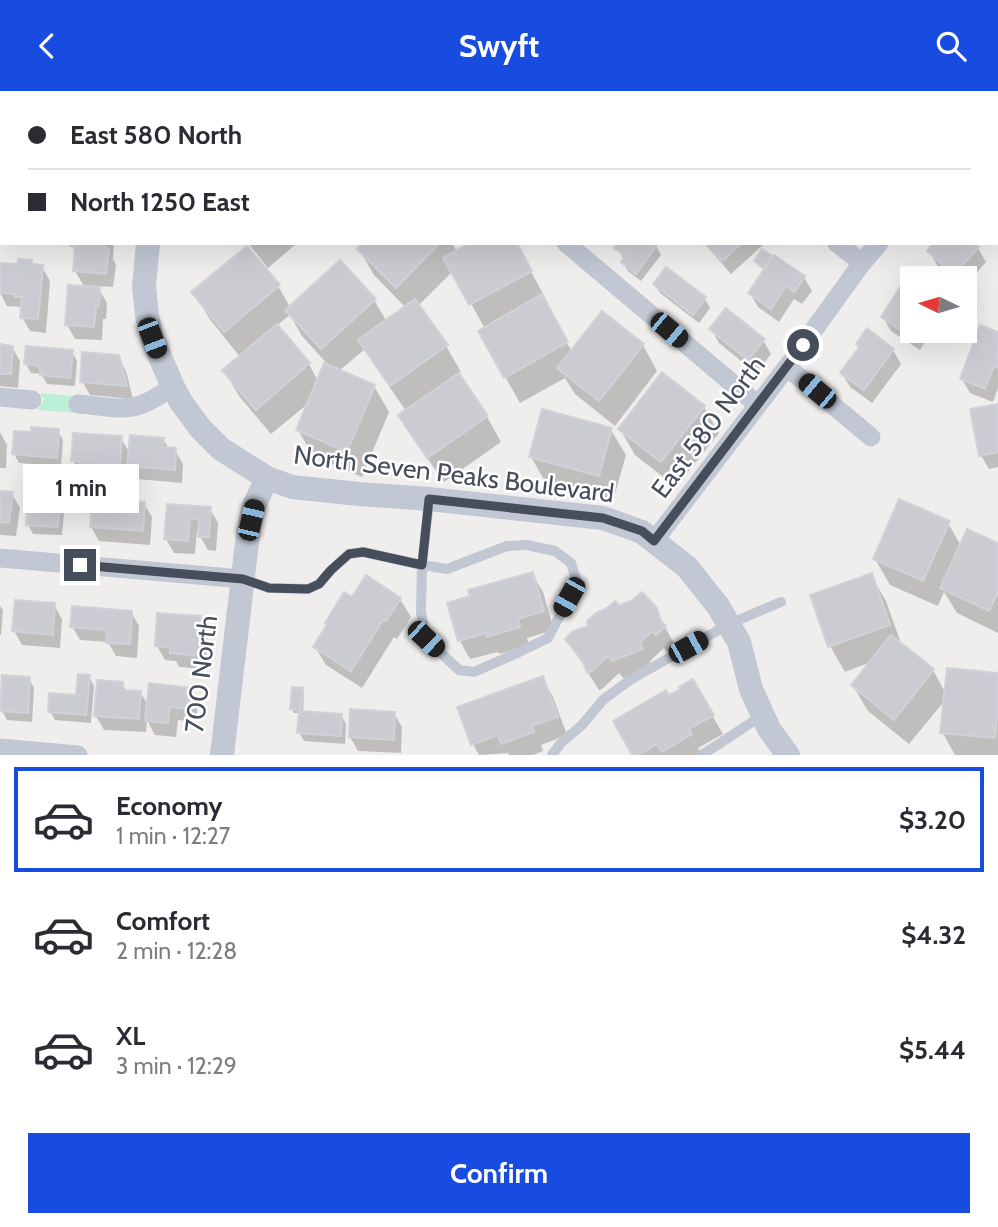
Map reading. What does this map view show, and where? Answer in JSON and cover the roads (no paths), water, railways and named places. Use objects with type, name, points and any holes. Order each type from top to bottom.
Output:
[{"type":"street","name":"North Seven Peaks Boulevard","points":[[148,245],[145,286],[152,338],[173,387],[200,428],[221,449],[267,478],[292,488],[429,499],[603,518],[642,531],[687,567],[718,606],[739,642],[751,689],[769,729],[788,754]]},
{"type":"street","points":[[568,245],[758,405]]},
{"type":"street","points":[[838,245],[862,264]]},
{"type":"street","name":"East 580 North","points":[[654,541],[877,245]]},
{"type":"street","points":[[787,367],[871,436]]},
{"type":"street","points":[[79,404],[135,407],[153,400],[173,387]]},
{"type":"street","points":[[0,397],[32,400]]},
{"type":"street","name":"700 North","points":[[222,754],[248,534],[254,506],[267,478]]},
{"type":"street","points":[[0,558],[243,579]]},
{"type":"street","points":[[0,748],[78,754]]},
{"type":"lane","points":[[243,579],[269,588],[308,589],[319,584],[349,554],[363,552],[422,565],[447,569],[507,547],[527,545],[555,551],[571,563],[576,579],[548,638],[474,672],[459,670],[426,639],[421,612],[422,565],[429,499]]},
{"type":"lane","points":[[552,754],[604,699],[630,680],[729,624],[781,603]]},
{"type":"lane","points":[[702,754],[763,715]]}]
